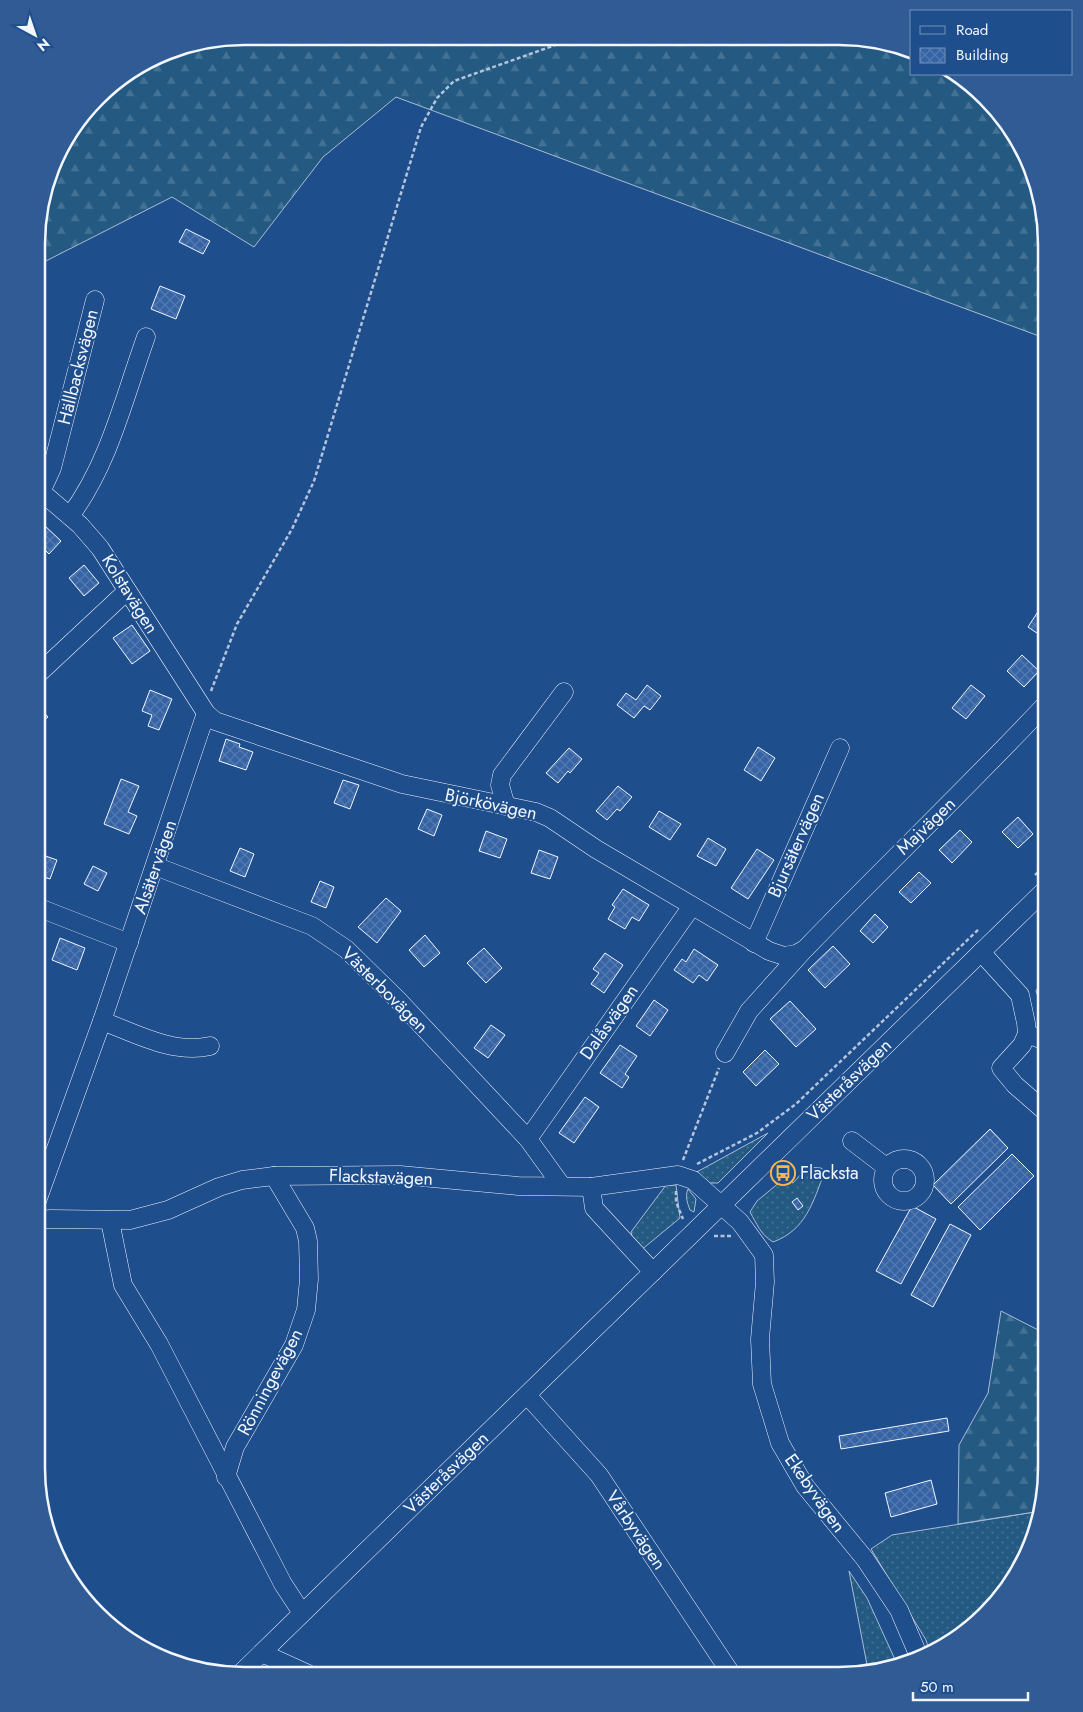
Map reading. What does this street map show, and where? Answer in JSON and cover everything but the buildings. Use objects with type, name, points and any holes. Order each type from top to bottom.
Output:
[{"type":"street","name":"Hällbacksvägen","points":[[45,481],[52,468],[95,300]]},
{"type":"street","points":[[70,516],[86,494],[98,470],[146,338]]},
{"type":"street","name":"Kolstavägen","points":[[45,494],[70,516],[100,548],[206,713]]},
{"type":"street","points":[[45,668],[127,591]]},
{"type":"street","points":[[506,806],[500,784],[502,775],[564,692]]},
{"type":"street","name":"Björkövägen","points":[[206,713],[215,721],[402,784],[506,806],[550,818],[754,943]]},
{"type":"street","name":"Alsätervägen","points":[[45,1179],[129,943],[206,713]]},
{"type":"street","name":"Majvägen","points":[[726,1052],[749,1011],[805,949],[915,836],[988,766],[1038,713]]},
{"type":"street","name":"Bjursätervägen","points":[[754,943],[840,748]]},
{"type":"street","name":"Västerbovägen","points":[[155,866],[312,926],[346,949],[398,1000],[528,1139],[562,1186]]},
{"type":"street","name":"Västeråsvägen","points":[[247,1667],[1038,896]]},
{"type":"street","name":"Dalåsvägen","points":[[528,1139],[692,906]]},
{"type":"street","points":[[45,910],[129,943]]},
{"type":"street","points":[[754,943],[784,956],[796,954],[805,949]]},
{"type":"street","points":[[981,952],[1020,995],[1027,1034],[1022,1046],[1001,1068],[1038,1105]]},
{"type":"street","points":[[102,1021],[178,1048],[197,1049],[210,1046]]},
{"type":"street","points":[[1027,1034],[1038,1038]]},
{"type":"street","points":[[852,1141],[886,1167]]},
{"type":"street","points":[[684,1174],[720,1206]]},
{"type":"street","name":"Flackstavägen","points":[[45,1219],[110,1221],[147,1217],[219,1187],[242,1180],[274,1176],[400,1175],[518,1186],[591,1187],[684,1174]]},
{"type":"street","name":"Rönningevägen","points":[[226,1477],[235,1447],[291,1353],[306,1310],[309,1279],[307,1235],[298,1214],[274,1176]]},
{"type":"street","points":[[591,1187],[594,1208],[653,1272]]},
{"type":"street","name":"Ekebyvägen","points":[[720,1206],[740,1222],[764,1255],[766,1282],[760,1340],[762,1384],[780,1443],[805,1486],[865,1559],[894,1603],[909,1631],[917,1651]]},
{"type":"street","points":[[110,1221],[123,1284],[159,1344],[226,1477],[283,1584],[302,1613]]},
{"type":"street","name":"Vårbyvägen","points":[[527,1395],[599,1475],[726,1667]]},
{"type":"street","points":[[262,1653],[293,1667]]},
{"type":"path","points":[[206,713],[208,699],[229,641],[292,529],[314,481],[421,127],[442,91],[459,79],[555,45]]},
{"type":"path","points":[[1032,878],[1038,872]]},
{"type":"path","points":[[732,1237],[719,1235],[706,1240],[681,1216],[676,1202],[676,1189],[684,1174],[757,1132],[796,1104],[983,925]]},
{"type":"path","points":[[684,1174],[682,1160],[688,1141],[726,1052]]},
{"type":"green space","points":[[231,45],[852,45],[878,49],[910,58],[910,75],[944,75],[950,78],[989,113],[1005,133],[1018,156],[1031,192],[1038,231],[1038,336],[396,97],[323,157],[254,247],[172,197],[45,261],[45,231],[52,192],[65,156],[78,133],[103,103],[133,78],[156,65],[192,52]]},
{"type":"green space","points":[[768,1133],[718,1183],[708,1183],[695,1173]]},
{"type":"green space","points":[[805,1167],[821,1168],[825,1171],[812,1204],[807,1214],[793,1230],[773,1242],[762,1232],[750,1212],[757,1201],[786,1177],[793,1183],[802,1173],[800,1169]]},
{"type":"green space","points":[[666,1185],[676,1185],[680,1218],[640,1251],[635,1250],[631,1232]]},
{"type":"green space","points":[[688,1189],[696,1199],[694,1212],[690,1210],[687,1202]]},
{"type":"green space","points":[[1001,1311],[1038,1330],[1038,1481],[1034,1507],[1033,1512],[958,1524],[959,1445],[988,1393]]},
{"type":"green space","points":[[1033,1512],[1023,1544],[1005,1579],[970,1618],[950,1634],[928,1646],[926,1640],[871,1549],[892,1535]]},
{"type":"green space","points":[[849,1571],[867,1598],[895,1659],[867,1665]]},
{"type":"place","name":"Flacksta","points":[[783,1173]]}]
